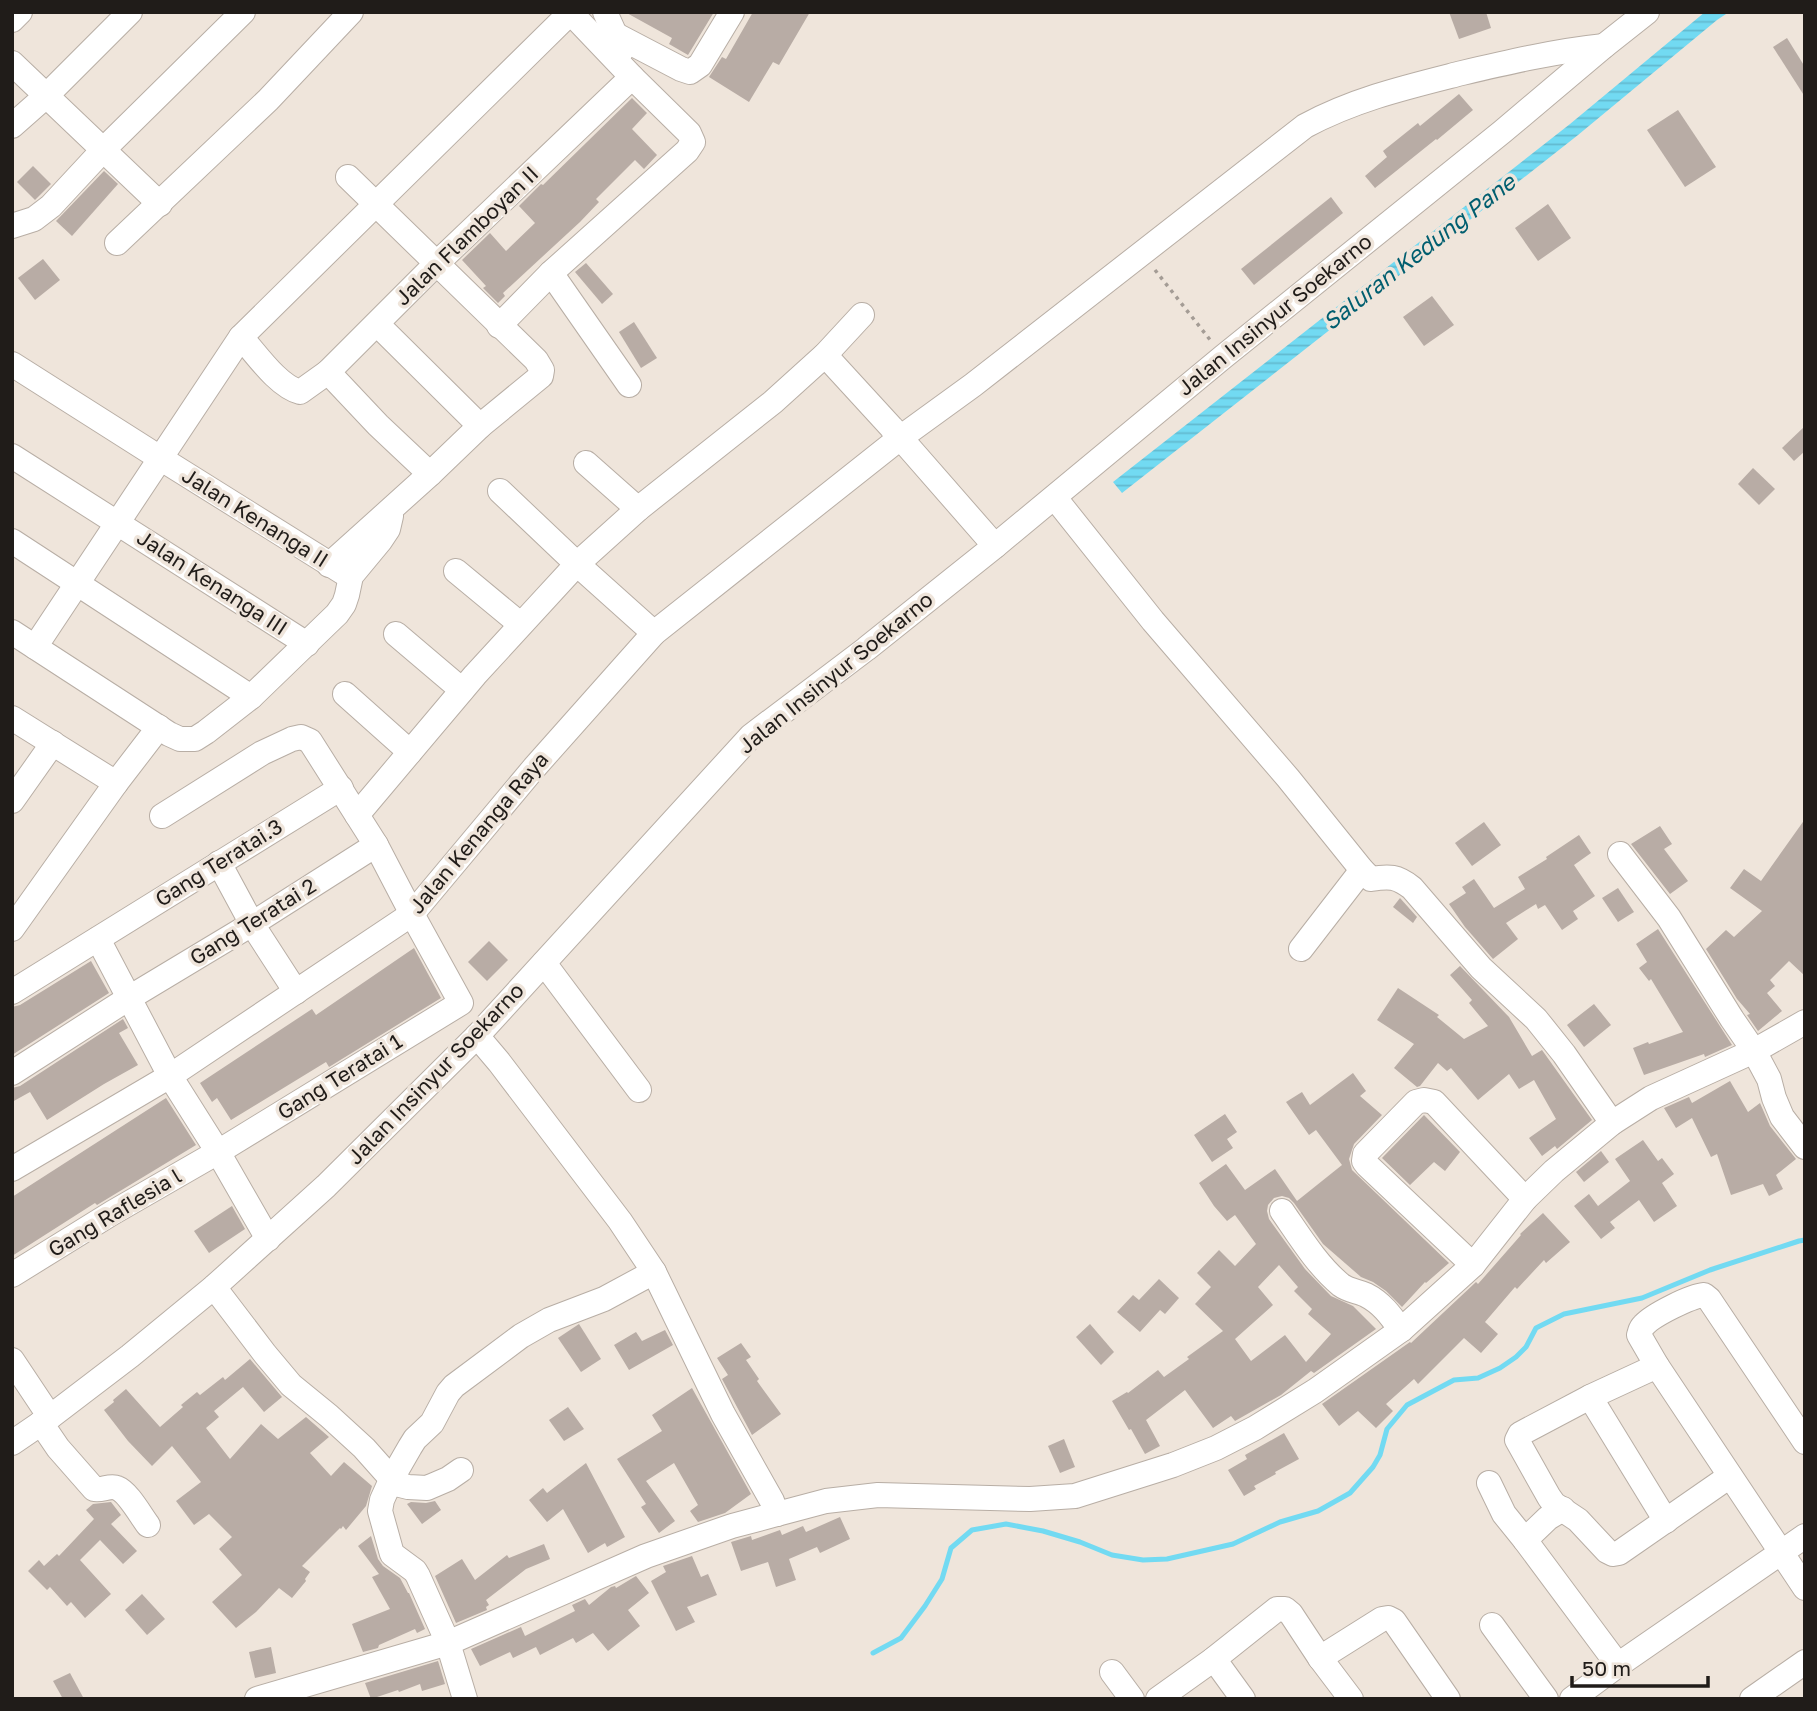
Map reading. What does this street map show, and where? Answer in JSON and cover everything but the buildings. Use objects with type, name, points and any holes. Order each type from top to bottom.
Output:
[{"type":"street","points":[[12,20],[20,12]]},
{"type":"street","points":[[12,126],[130,12]]},
{"type":"street","points":[[12,226],[34,219],[51,206],[103,150],[243,12]]},
{"type":"street","points":[[117,243],[268,100],[351,12]]},
{"type":"street","points":[[35,647],[241,337],[571,12],[689,133],[693,139],[692,146],[551,273],[499,326]]},
{"type":"street","points":[[612,20],[681,69],[690,72],[700,65],[732,12]]},
{"type":"street","name":"Jalan Insinyur Soekarno","points":[[12,1443],[49,1431],[130,1356],[222,1297],[268,1238],[487,1049],[544,963],[751,736],[995,546],[1062,506],[1223,357],[1647,12]]},
{"type":"street","points":[[612,20],[632,77]]},
{"type":"street","name":"Jalan Kenanga Raya","points":[[12,1169],[170,1076],[412,914],[534,768],[654,633],[900,438],[973,385],[1305,126],[1368,97],[1404,87],[1563,50],[1604,46]]},
{"type":"street","points":[[12,63],[160,204]]},
{"type":"street","name":"Jalan Flamboyan II","points":[[241,337],[282,382],[300,392],[328,372],[436,264],[632,77]]},
{"type":"street","points":[[12,632],[159,727],[180,739],[195,739],[251,696],[337,614],[344,604],[340,570],[380,541],[388,529],[391,509],[480,426],[541,376],[542,370],[536,360],[348,177]]},
{"type":"street","points":[[551,273],[629,384]]},
{"type":"street","points":[[357,815],[462,690],[577,564],[638,509],[773,402],[825,355],[862,315]]},
{"type":"street","points":[[377,324],[480,426]]},
{"type":"street","points":[[825,355],[995,546]]},
{"type":"street","name":"Jalan Kenanga II","points":[[12,364],[340,570]]},
{"type":"street","points":[[328,372],[378,425],[430,474]]},
{"type":"street","name":"Jalan Kenanga III","points":[[12,456],[307,644]]},
{"type":"street","points":[[586,463],[638,509]]},
{"type":"street","points":[[500,491],[654,633]]},
{"type":"street","points":[[1062,506],[1153,621],[1288,778],[1362,870],[1371,878],[1390,876],[1412,888],[1481,968],[1536,1019],[1612,1123]]},
{"type":"street","points":[[12,541],[251,696]]},
{"type":"street","points":[[456,571],[520,624]]},
{"type":"street","points":[[396,634],[462,690]]},
{"type":"street","points":[[345,694],[410,752]]},
{"type":"street","points":[[12,718],[116,783]]},
{"type":"street","points":[[12,929],[159,727]]},
{"type":"street","points":[[162,816],[262,753],[301,737],[310,741],[341,788],[376,845],[412,914]]},
{"type":"street","points":[[12,801],[53,743]]},
{"type":"street","name":"Gang Teratai.3","points":[[12,992],[341,788]]},
{"type":"street","name":"Gang Teratai 2","points":[[12,1073],[376,845]]},
{"type":"street","points":[[1620,854],[1669,918],[1754,1051],[1769,1079],[1782,1117],[1805,1147]]},
{"type":"street","points":[[219,863],[252,923],[296,992]]},
{"type":"street","points":[[1301,949],[1362,870]]},
{"type":"street","name":"Gang Teratai 1","points":[[218,1152],[461,1003],[412,914]]},
{"type":"street","points":[[98,939],[170,1076],[268,1238]]},
{"type":"street","points":[[544,963],[639,1090]]},
{"type":"street","points":[[257,1699],[448,1643],[646,1556],[732,1526],[825,1501],[878,1495],[1030,1499],[1074,1496],[1173,1465],[1226,1443],[1315,1391],[1401,1330],[1473,1265],[1525,1199],[1612,1123],[1651,1098],[1754,1051],[1805,1022]]},
{"type":"street","points":[[487,1049],[620,1222],[654,1272],[723,1414],[772,1501],[776,1514]]},
{"type":"street","points":[[1473,1265],[1367,1165],[1364,1154],[1416,1102],[1434,1102],[1525,1199]]},
{"type":"street","name":"Gang Raflesia l","points":[[12,1275],[218,1152]]},
{"type":"street","points":[[1282,1212],[1330,1274],[1344,1287],[1363,1293],[1381,1304],[1401,1330]]},
{"type":"street","points":[[465,1699],[448,1643],[418,1576],[392,1554],[380,1511],[382,1500],[415,1439],[432,1423],[448,1393],[481,1364],[549,1321],[604,1299],[654,1272]]},
{"type":"street","points":[[1805,1442],[1709,1299],[1703,1295],[1694,1295],[1641,1327],[1639,1335],[1657,1366],[1805,1588]]},
{"type":"street","points":[[222,1297],[291,1385],[364,1448],[391,1480],[401,1486],[428,1488],[461,1470]]},
{"type":"street","points":[[12,1360],[49,1431],[94,1489],[119,1489],[148,1525]]},
{"type":"street","points":[[1657,1366],[1520,1434],[1517,1440],[1549,1497],[1554,1504],[1578,1520],[1613,1554],[1619,1553],[1730,1476]]},
{"type":"street","points":[[1590,1397],[1666,1521]]},
{"type":"street","points":[[1489,1483],[1504,1514],[1618,1665]]},
{"type":"street","points":[[1525,1540],[1548,1518],[1563,1509]]},
{"type":"street","points":[[1572,1699],[1805,1536]]},
{"type":"street","points":[[1158,1699],[1277,1609],[1285,1609],[1351,1699]]},
{"type":"street","points":[[1320,1658],[1382,1619],[1388,1618],[1394,1621],[1448,1699]]},
{"type":"street","points":[[1492,1625],[1546,1699]]},
{"type":"street","points":[[1214,1659],[1243,1699]]},
{"type":"street","points":[[1763,1696],[1805,1662]]},
{"type":"street","points":[[1112,1672],[1132,1699]]},
{"type":"path","points":[[1140,254],[1223,357]]},
{"type":"water","name":"Saluran Kedung Pane","points":[[1705,12],[1729,12],[1578,135],[1122,493],[1113,482],[1570,124]]},
{"type":"waterway","points":[[873,1653],[901,1638],[942,1579],[951,1548],[972,1530],[1006,1524],[1043,1531],[1112,1555],[1143,1560],[1167,1559],[1233,1544],[1280,1522],[1318,1511],[1350,1493],[1373,1467],[1380,1455],[1387,1429],[1407,1405],[1454,1380],[1478,1378],[1500,1368],[1526,1347],[1536,1328],[1564,1314],[1642,1298],[1710,1270],[1805,1240]]}]
